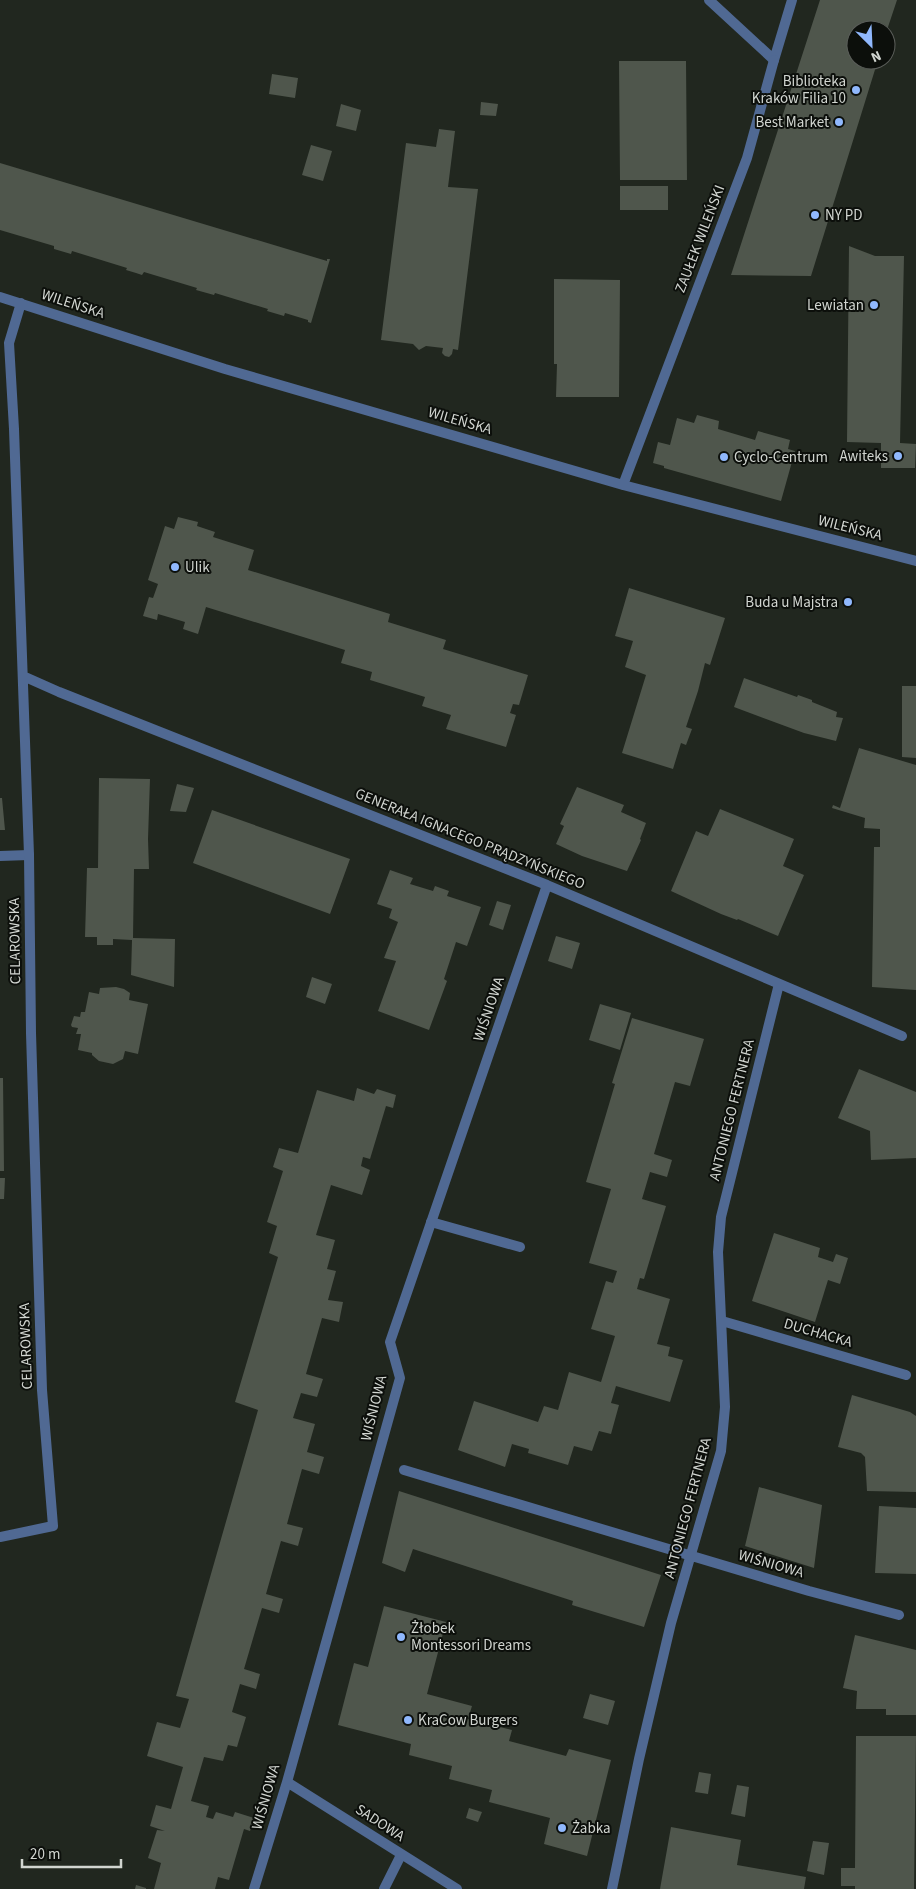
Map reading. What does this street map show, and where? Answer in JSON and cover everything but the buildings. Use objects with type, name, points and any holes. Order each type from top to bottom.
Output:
[{"type":"street","points":[[709,0],[774,60]]},
{"type":"street","name":"ZAUŁEK WILEŃSKI","points":[[623,485],[747,158],[792,0]]},
{"type":"street","name":"WILEŃSKA","points":[[0,297],[225,369],[623,485],[916,561]]},
{"type":"street","name":"CELAROWSKA","points":[[0,1537],[53,1526],[42,1390],[31,1033],[29,855],[9,343],[21,303]]},
{"type":"street","name":"GENERAŁA IGNACEGO PRĄDZYŃSKIEGO","points":[[23,676],[59,692],[547,885],[902,1036]]},
{"type":"street","points":[[0,856],[29,855]]},
{"type":"street","name":"WIŚNIOWA","points":[[254,1889],[400,1378],[390,1342],[547,885]]},
{"type":"street","name":"ANTONIEGO FERTNERA","points":[[612,1889],[649,1712],[671,1623],[721,1451],[725,1408],[718,1252],[721,1217],[779,984]]},
{"type":"street","points":[[431,1222],[520,1247]]},
{"type":"street","name":"DUCHACKA","points":[[722,1321],[906,1374]]},
{"type":"street","name":"WIŚNIOWA","points":[[404,1470],[691,1556],[899,1615]]},
{"type":"street","name":"SADOWA","points":[[286,1782],[456,1889]]},
{"type":"street","points":[[384,1889],[401,1855]]},
{"type":"place","name":"Biblioteka Kraków Filia 10","points":[[856,90]]},
{"type":"place","name":"Best Market","points":[[839,122]]},
{"type":"place","name":"NY PD","points":[[815,215]]},
{"type":"place","name":"Lewiatan","points":[[874,305]]},
{"type":"place","name":"Awiteks","points":[[898,456]]},
{"type":"place","name":"Cyclo-Centrum","points":[[724,457]]},
{"type":"place","name":"Ulik","points":[[175,567]]},
{"type":"place","name":"Buda u Majstra","points":[[848,602]]},
{"type":"place","name":"Żłobek Montessori Dreams","points":[[401,1637]]},
{"type":"place","name":"KraCow Burgers","points":[[408,1720]]},
{"type":"place","name":"Żabka","points":[[562,1828]]}]
